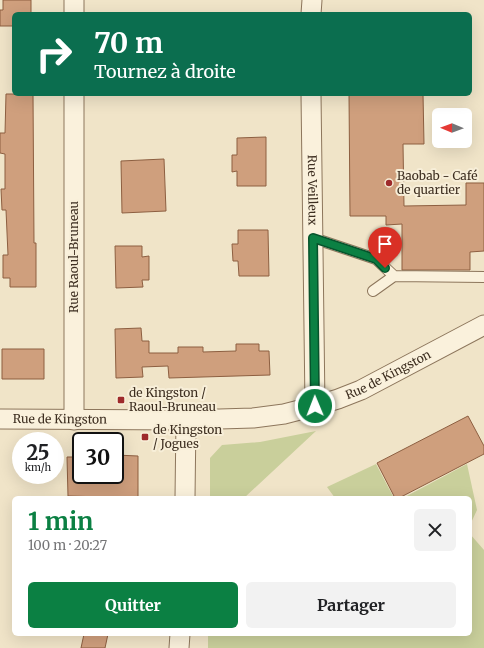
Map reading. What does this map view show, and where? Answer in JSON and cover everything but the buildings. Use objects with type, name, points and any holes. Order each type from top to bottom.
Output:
[{"type":"street","points":[[74,0],[74,12]]},
{"type":"street","points":[[311,12],[312,0]]},
{"type":"street","name":"Rue Raoul-Bruneau","points":[[74,96],[74,420]]},
{"type":"street","name":"Rue Veilleux","points":[[312,96],[315,406]]},
{"type":"street","name":"Rue de Kingston","points":[[0,419],[186,420],[253,418],[284,414],[338,399],[361,390],[482,332]]},
{"type":"street","points":[[185,496],[186,420]]},
{"type":"street","points":[[179,648],[180,636]]},
{"type":"lane","points":[[313,238],[376,259],[394,276]]},
{"type":"lane","points":[[372,291],[394,276],[484,277]]},
{"type":"green space","points":[[316,431],[246,496],[210,496],[210,458],[222,445],[260,442]]},
{"type":"green space","points":[[376,464],[393,496],[334,496],[327,487]]},
{"type":"green space","points":[[467,464],[477,510],[472,521],[472,496],[407,496]]},
{"type":"green space","points":[[472,536],[484,550],[484,648],[208,648],[208,636],[472,636]]},
{"type":"place","name":"Baobab - Café de quartier","points":[[389,183]]},
{"type":"place","name":"de Kingston / Raoul-Bruneau","points":[[121,400]]},
{"type":"place","name":"de Kingston / Jogues","points":[[145,437]]},
{"type":"route","points":[[315,406],[313,238],[376,259],[385,268]]}]
